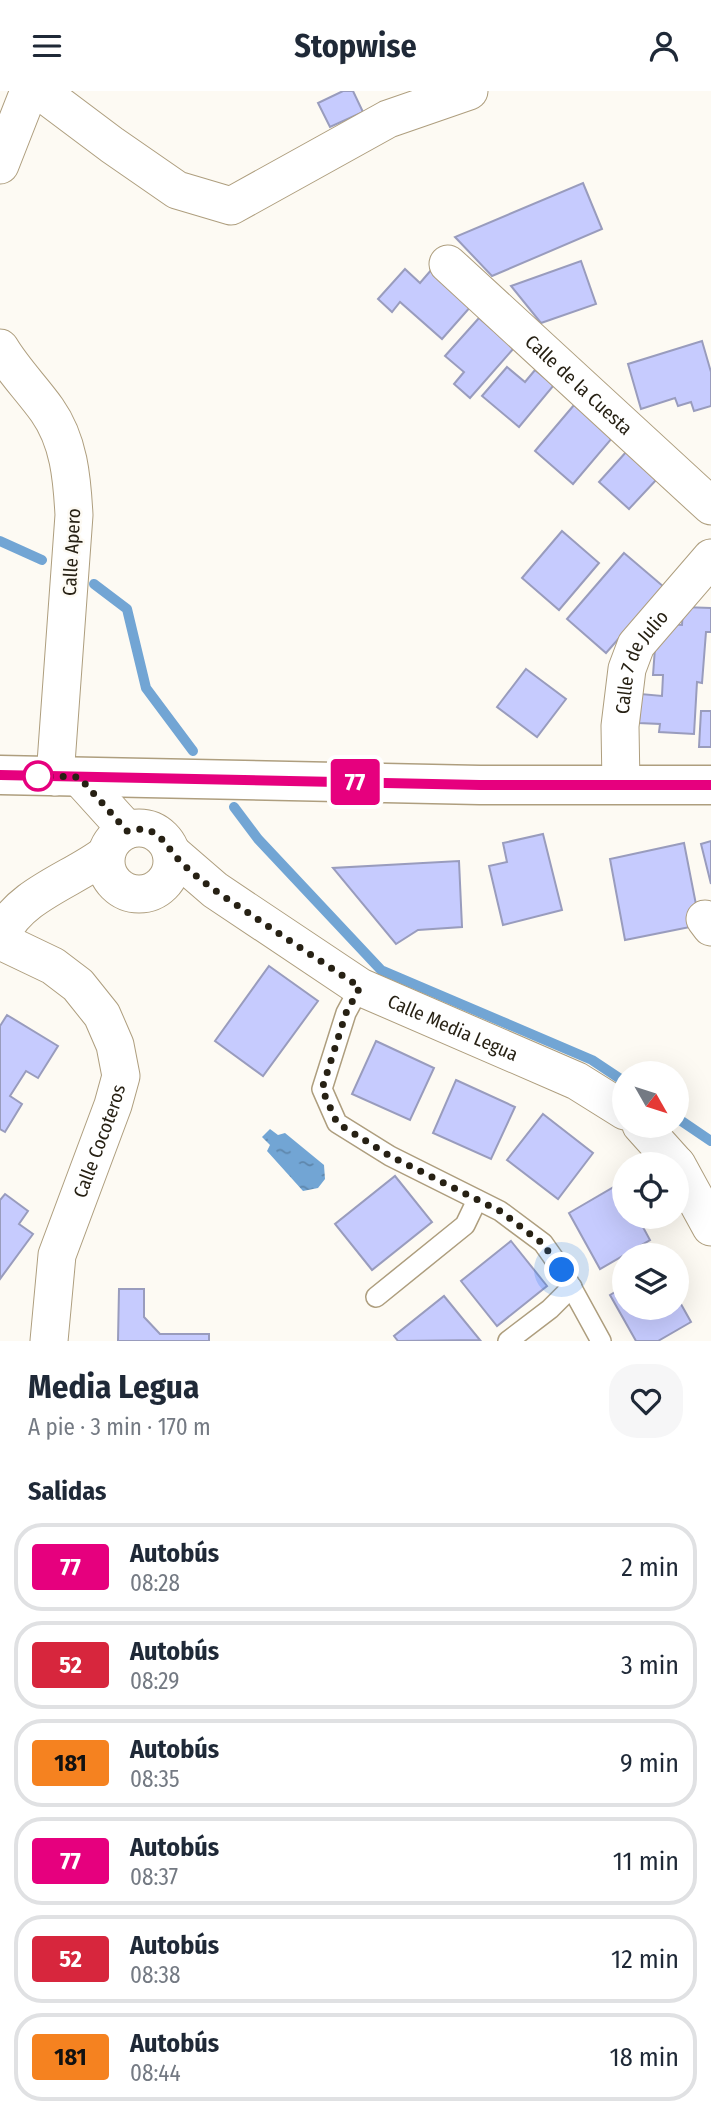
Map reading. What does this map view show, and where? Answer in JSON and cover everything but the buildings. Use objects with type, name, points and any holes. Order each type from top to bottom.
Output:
[{"type":"main road","points":[[0,775],[480,785],[711,785]]},
{"type":"street","points":[[0,165],[29,91]]},
{"type":"street","points":[[40,91],[111,145],[177,190],[231,206],[388,105],[469,91]]},
{"type":"street","name":"Calle de la Cuesta","points":[[448,264],[711,506]]},
{"type":"street","name":"Calle Apero","points":[[0,348],[48,412],[64,442],[71,476],[75,515],[67,777]]},
{"type":"street","name":"Calle 7 de Julio","points":[[621,785],[620,726],[627,669],[636,645],[711,558]]},
{"type":"street","points":[[67,777],[117,842]]},
{"type":"street","points":[[51,887],[117,842],[138,828],[149,829],[158,834],[171,852],[170,874],[164,883],[140,891],[115,885],[108,876],[117,842]]},
{"type":"street","name":"Calle Media Legua","points":[[171,852],[215,890],[360,987],[576,1081],[612,1103]]},
{"type":"street","name":"Calle Media Legua","points":[[51,887],[140,891],[193,886],[215,890]]},
{"type":"street","name":"Calle Cocoteros","points":[[50,1341],[57,1255],[113,1105],[121,1076],[115,1045],[102,1015],[78,985],[53,966],[7,944],[2,934],[7,923],[51,887]]},
{"type":"street","points":[[653,1138],[665,1152]]},
{"type":"street","points":[[689,1187],[711,1227]]},
{"type":"lane","points":[[360,987],[346,1013],[322,1089],[337,1123],[390,1156],[500,1211],[542,1243],[572,1287],[601,1341]]},
{"type":"lane","points":[[376,1297],[465,1225],[477,1200]]},
{"type":"lane","points":[[508,1341],[550,1309],[572,1287]]},
{"type":"water","points":[[270,1129],[278,1135],[285,1133],[324,1165],[325,1179],[318,1188],[303,1191],[267,1151],[270,1145],[262,1137]]},
{"type":"waterway","points":[[0,541],[42,560]]},
{"type":"waterway","points":[[94,584],[127,609],[146,688],[193,751]]},
{"type":"waterway","points":[[234,807],[258,839],[381,970],[592,1060],[612,1073]]},
{"type":"waterway","points":[[690,1127],[711,1141]]},
{"type":"bus line","name":"77","points":[[0,775],[480,785],[711,785]]},
{"type":"route","points":[[38,776],[79,777],[127,831],[149,829],[158,834],[185,866],[215,890],[360,987],[346,1013],[322,1089],[337,1123],[390,1156],[500,1211],[542,1243],[562,1270]]}]
